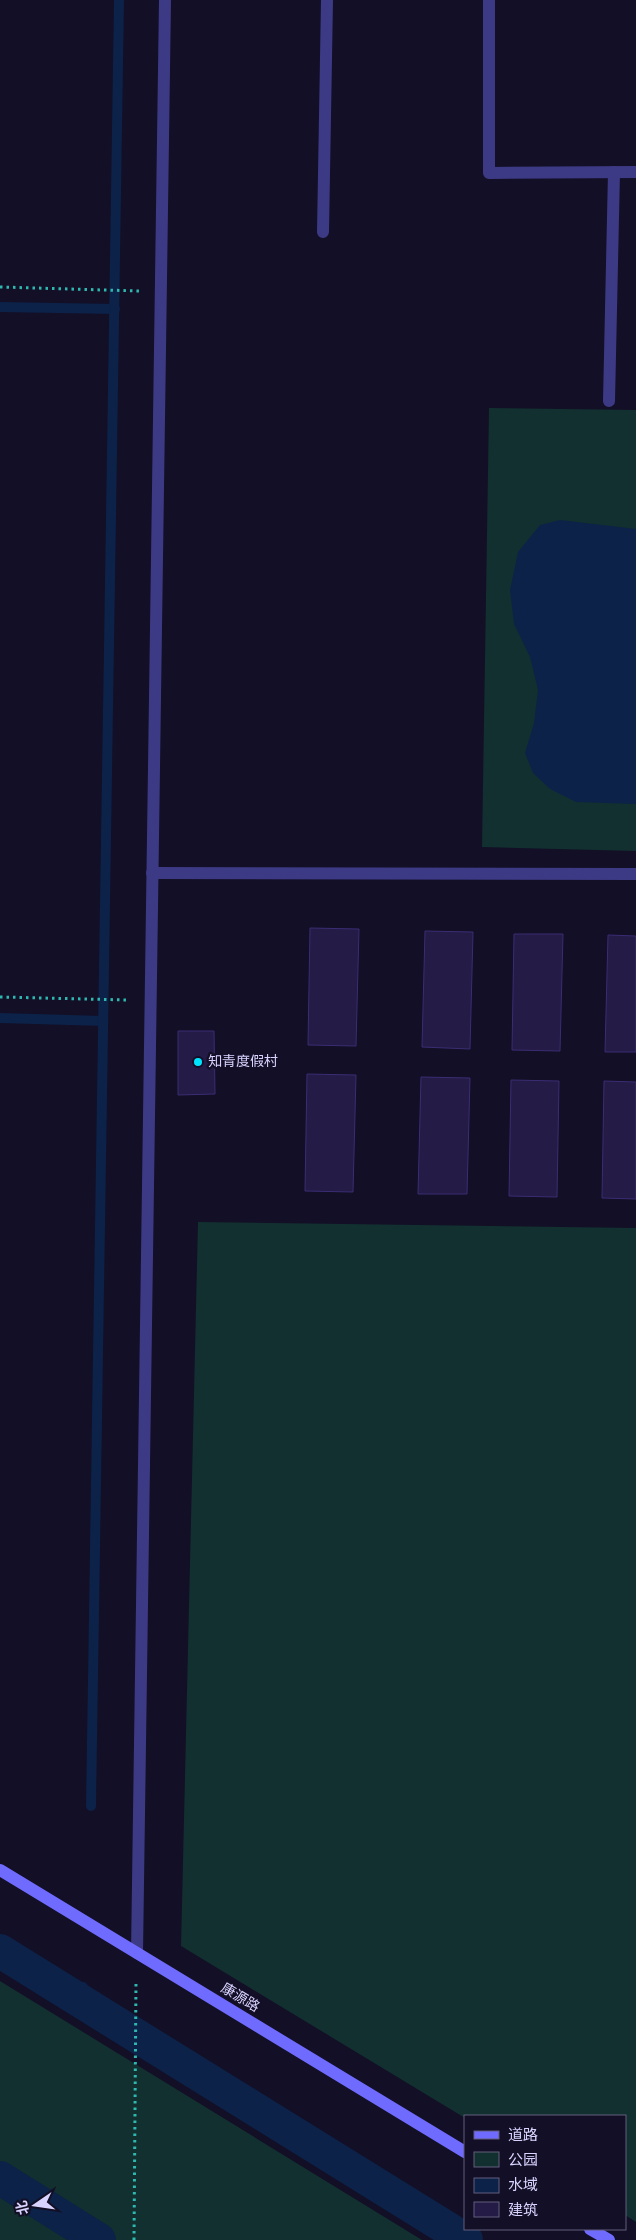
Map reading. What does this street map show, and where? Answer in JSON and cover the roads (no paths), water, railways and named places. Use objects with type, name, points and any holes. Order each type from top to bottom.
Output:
[{"type":"street","points":[[137,1953],[165,0]]},
{"type":"street","points":[[323,232],[327,0]]},
{"type":"street","points":[[489,0],[488,173],[636,172]]},
{"type":"street","points":[[609,401],[614,172]]},
{"type":"street","points":[[152,872],[636,874]]},
{"type":"street","name":"康源路","points":[[0,1870],[464,2151]]},
{"type":"street","points":[[592,2230],[609,2240]]},
{"type":"water","points":[[560,520],[636,529],[636,804],[576,802],[550,789],[533,773],[525,753],[534,723],[538,690],[530,657],[514,624],[510,590],[518,552],[540,525]]},
{"type":"waterway","points":[[91,1806],[119,0]]},
{"type":"waterway","points":[[0,307],[115,309]]},
{"type":"waterway","points":[[0,1018],[103,1021]]},
{"type":"waterway","points":[[0,1951],[466,2240]]},
{"type":"waterway","points":[[82,2002],[83,1987]]},
{"type":"waterway","points":[[0,2178],[99,2240]]},
{"type":"place","name":"知青度假村","points":[[198,1062]]}]
